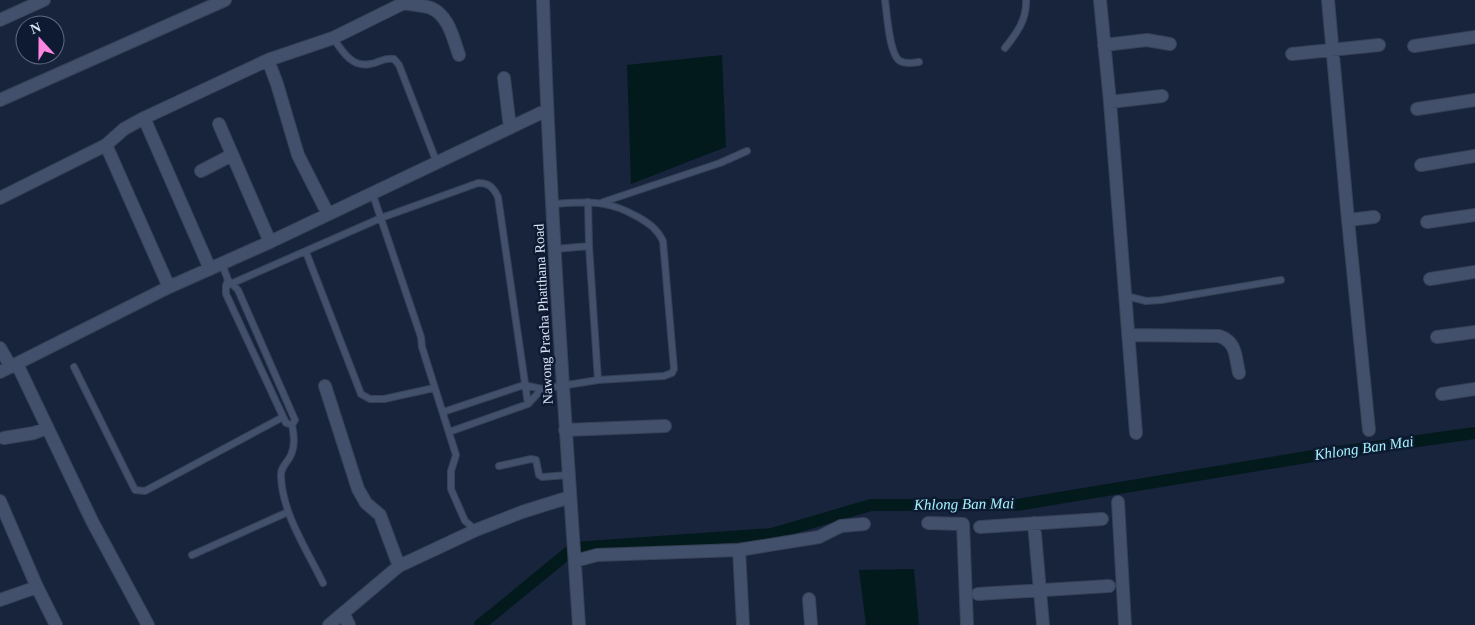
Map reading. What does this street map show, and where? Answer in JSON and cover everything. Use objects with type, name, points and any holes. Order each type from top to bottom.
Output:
[{"type":"street","points":[[0,20],[44,0]]},
{"type":"street","points":[[0,100],[225,0]]},
{"type":"street","name":"Nawong Pracha Phatthana Road","points":[[543,0],[562,386],[579,625]]},
{"type":"street","points":[[1100,0],[1110,102],[1136,433]]},
{"type":"street","points":[[1328,0],[1369,430]]},
{"type":"street","points":[[0,198],[106,145],[124,129],[144,118],[268,60],[333,38],[406,2],[431,8],[441,16],[449,25],[459,54]]},
{"type":"street","points":[[1414,46],[1475,37]]},
{"type":"street","points":[[1104,45],[1147,40],[1170,44]]},
{"type":"street","points":[[1292,54],[1379,45]]},
{"type":"street","points":[[268,60],[298,155],[328,214]]},
{"type":"street","points":[[504,78],[510,128]]},
{"type":"street","points":[[1110,102],[1162,96]]},
{"type":"street","points":[[1417,109],[1475,100]]},
{"type":"street","points":[[9,368],[169,287],[270,242],[547,110]]},
{"type":"street","points":[[144,118],[210,270]]},
{"type":"street","points":[[219,124],[270,242]]},
{"type":"street","points":[[106,145],[169,287]]},
{"type":"street","points":[[201,170],[232,155]]},
{"type":"street","points":[[1421,165],[1475,156]]},
{"type":"street","points":[[1427,222],[1475,215]]},
{"type":"street","points":[[1348,220],[1374,217]]},
{"type":"street","points":[[1430,279],[1475,272]]},
{"type":"street","points":[[1437,338],[1475,332]]},
{"type":"street","points":[[1128,335],[1219,336],[1228,339],[1233,346],[1239,373]]},
{"type":"street","points":[[0,348],[9,368],[48,428],[92,521],[148,625]]},
{"type":"street","points":[[325,386],[358,489],[366,502],[380,515],[399,566]]},
{"type":"street","points":[[1442,394],[1475,389]]},
{"type":"street","points":[[565,430],[666,426]]},
{"type":"street","points":[[4,438],[34,433],[48,428]]},
{"type":"street","points":[[330,625],[346,619],[399,566],[476,530],[522,512],[570,497]]},
{"type":"street","points":[[0,501],[37,587],[56,625]]},
{"type":"street","points":[[1118,502],[1125,625]]},
{"type":"street","points":[[980,528],[1102,518]]},
{"type":"street","points":[[928,523],[963,524],[967,625]]},
{"type":"street","points":[[1034,523],[1043,625]]},
{"type":"street","points":[[575,559],[597,554],[739,550],[819,537],[841,526],[864,524]]},
{"type":"street","points":[[739,550],[743,625]]},
{"type":"street","points":[[978,594],[1109,586]]},
{"type":"street","points":[[0,600],[37,587]]},
{"type":"street","points":[[809,599],[811,625]]},
{"type":"lane","points":[[885,0],[894,55],[899,61],[919,62]]},
{"type":"lane","points":[[1005,48],[1018,32],[1025,16],[1026,0]]},
{"type":"lane","points":[[333,38],[344,55],[360,64],[371,64],[386,58],[394,58],[399,65],[437,163]]},
{"type":"lane","points":[[602,203],[720,163],[747,151]]},
{"type":"lane","points":[[229,283],[306,252],[381,218],[478,183],[485,183],[494,188],[498,197],[528,404]]},
{"type":"lane","points":[[372,192],[421,337],[422,347],[434,388],[450,432],[456,455],[451,471],[451,488],[465,521],[476,530]]},
{"type":"lane","points":[[588,202],[598,380]]},
{"type":"lane","points":[[443,412],[524,385],[542,389],[598,380],[664,376],[672,373],[674,369],[662,241],[659,233],[654,227],[626,210],[602,203],[552,204]]},
{"type":"lane","points":[[555,249],[589,246]]},
{"type":"lane","points":[[306,252],[361,394],[370,399],[384,399],[434,388]]},
{"type":"lane","points":[[222,264],[229,283],[238,290],[295,420],[292,426],[294,435],[292,453],[280,474],[283,495],[288,512],[323,583]]},
{"type":"lane","points":[[1126,296],[1146,301],[1161,300],[1281,280]]},
{"type":"lane","points":[[229,283],[226,294],[283,417],[286,423],[292,426]]},
{"type":"lane","points":[[74,367],[135,490],[144,491],[283,417]]},
{"type":"lane","points":[[450,432],[528,404],[542,389]]},
{"type":"lane","points":[[499,466],[531,459],[536,460],[539,475],[542,477],[568,475]]},
{"type":"lane","points":[[192,555],[288,512]]},
{"type":"shaded area","points":[[722,55],[726,147],[631,184],[627,65]]},
{"type":"shaded area","points":[[914,569],[919,625],[866,625],[859,570]]},
{"type":"waterway","name":"Khlong Ban Mai","points":[[480,625],[574,548],[772,534],[871,505],[1017,505],[1325,454],[1475,433]]}]
